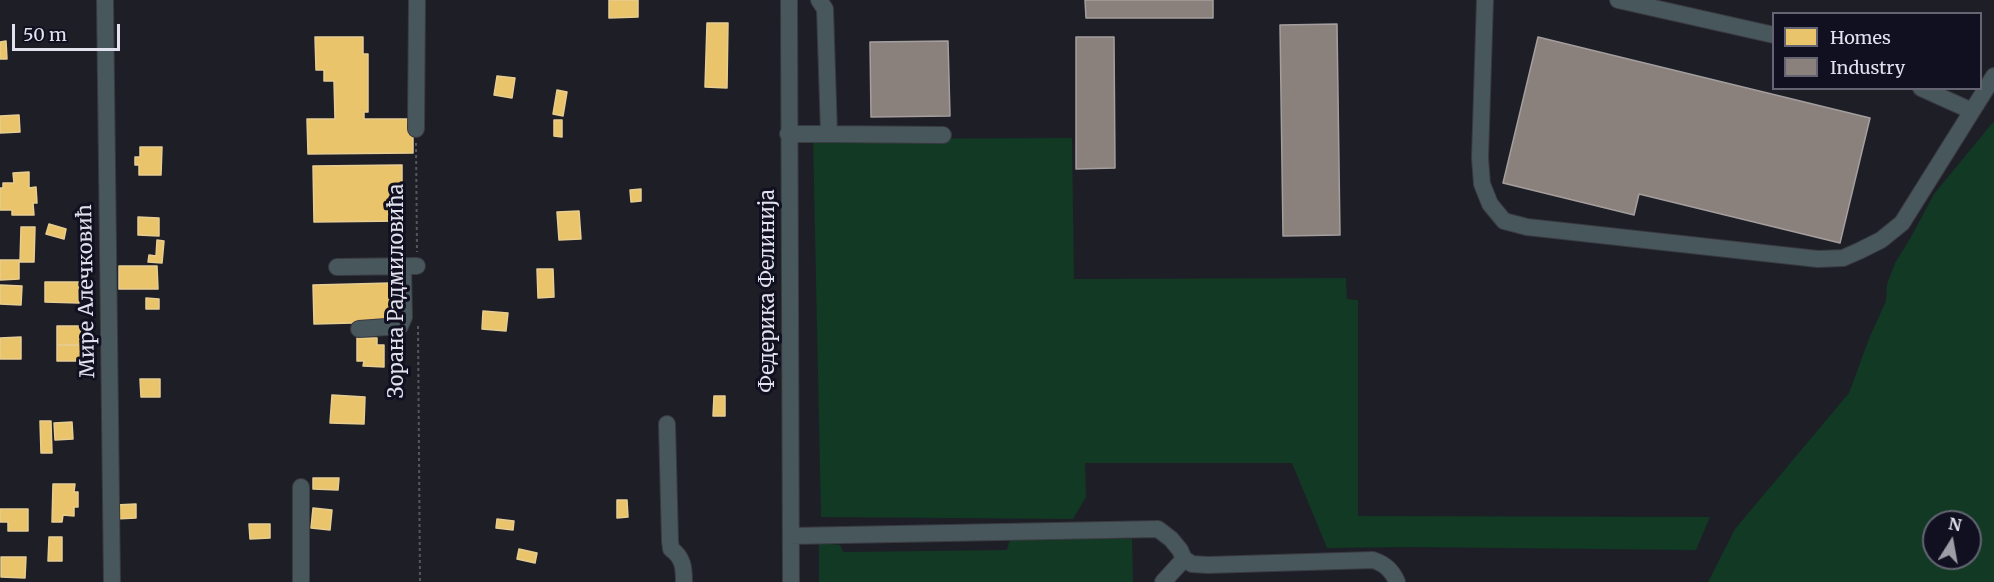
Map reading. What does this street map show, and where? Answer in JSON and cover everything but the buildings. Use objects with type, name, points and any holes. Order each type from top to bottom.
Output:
[{"type":"street","name":"Мире Алечковић","points":[[105,0],[112,582]]},
{"type":"street","points":[[416,129],[417,0]]},
{"type":"street","name":"Федерика Фелинија","points":[[789,0],[791,582]]},
{"type":"street","points":[[819,0],[825,9],[829,134]]},
{"type":"street","points":[[1485,0],[1480,158],[1482,184],[1490,204],[1504,221],[1527,227],[1818,259],[1843,258],[1881,240],[1902,223],[1994,76]]},
{"type":"street","points":[[1618,0],[1772,35]]},
{"type":"street","points":[[1925,90],[1972,111]]},
{"type":"street","points":[[788,134],[943,135]]},
{"type":"street","points":[[337,267],[410,266],[404,317],[400,326],[359,328]]},
{"type":"street","points":[[667,424],[670,541],[671,549],[679,554],[683,563],[684,582]]},
{"type":"street","points":[[301,487],[301,582]]},
{"type":"street","points":[[790,536],[1158,529],[1171,539],[1184,559],[1192,564],[1372,560],[1384,564],[1394,574],[1397,582]]},
{"type":"street","points":[[1163,582],[1184,559]]},
{"type":"path","name":"Зорана Радмиловића","points":[[410,266],[416,129]]},
{"type":"path","name":"Зорана Радмиловића","points":[[418,325],[420,582]]},
{"type":"green space","points":[[1994,121],[1994,582],[1708,582],[1735,529],[1849,393],[1886,301],[1887,284],[1895,263],[1934,194]]},
{"type":"green space","points":[[1072,138],[1074,279],[1346,278],[1347,299],[1358,300],[1358,516],[1710,517],[1696,550],[1327,548],[1292,463],[1085,463],[1086,497],[1073,519],[821,517],[813,139]]},
{"type":"green space","points":[[1010,539],[1132,539],[1133,582],[819,582],[819,543],[840,545],[843,552],[1007,550]]}]
